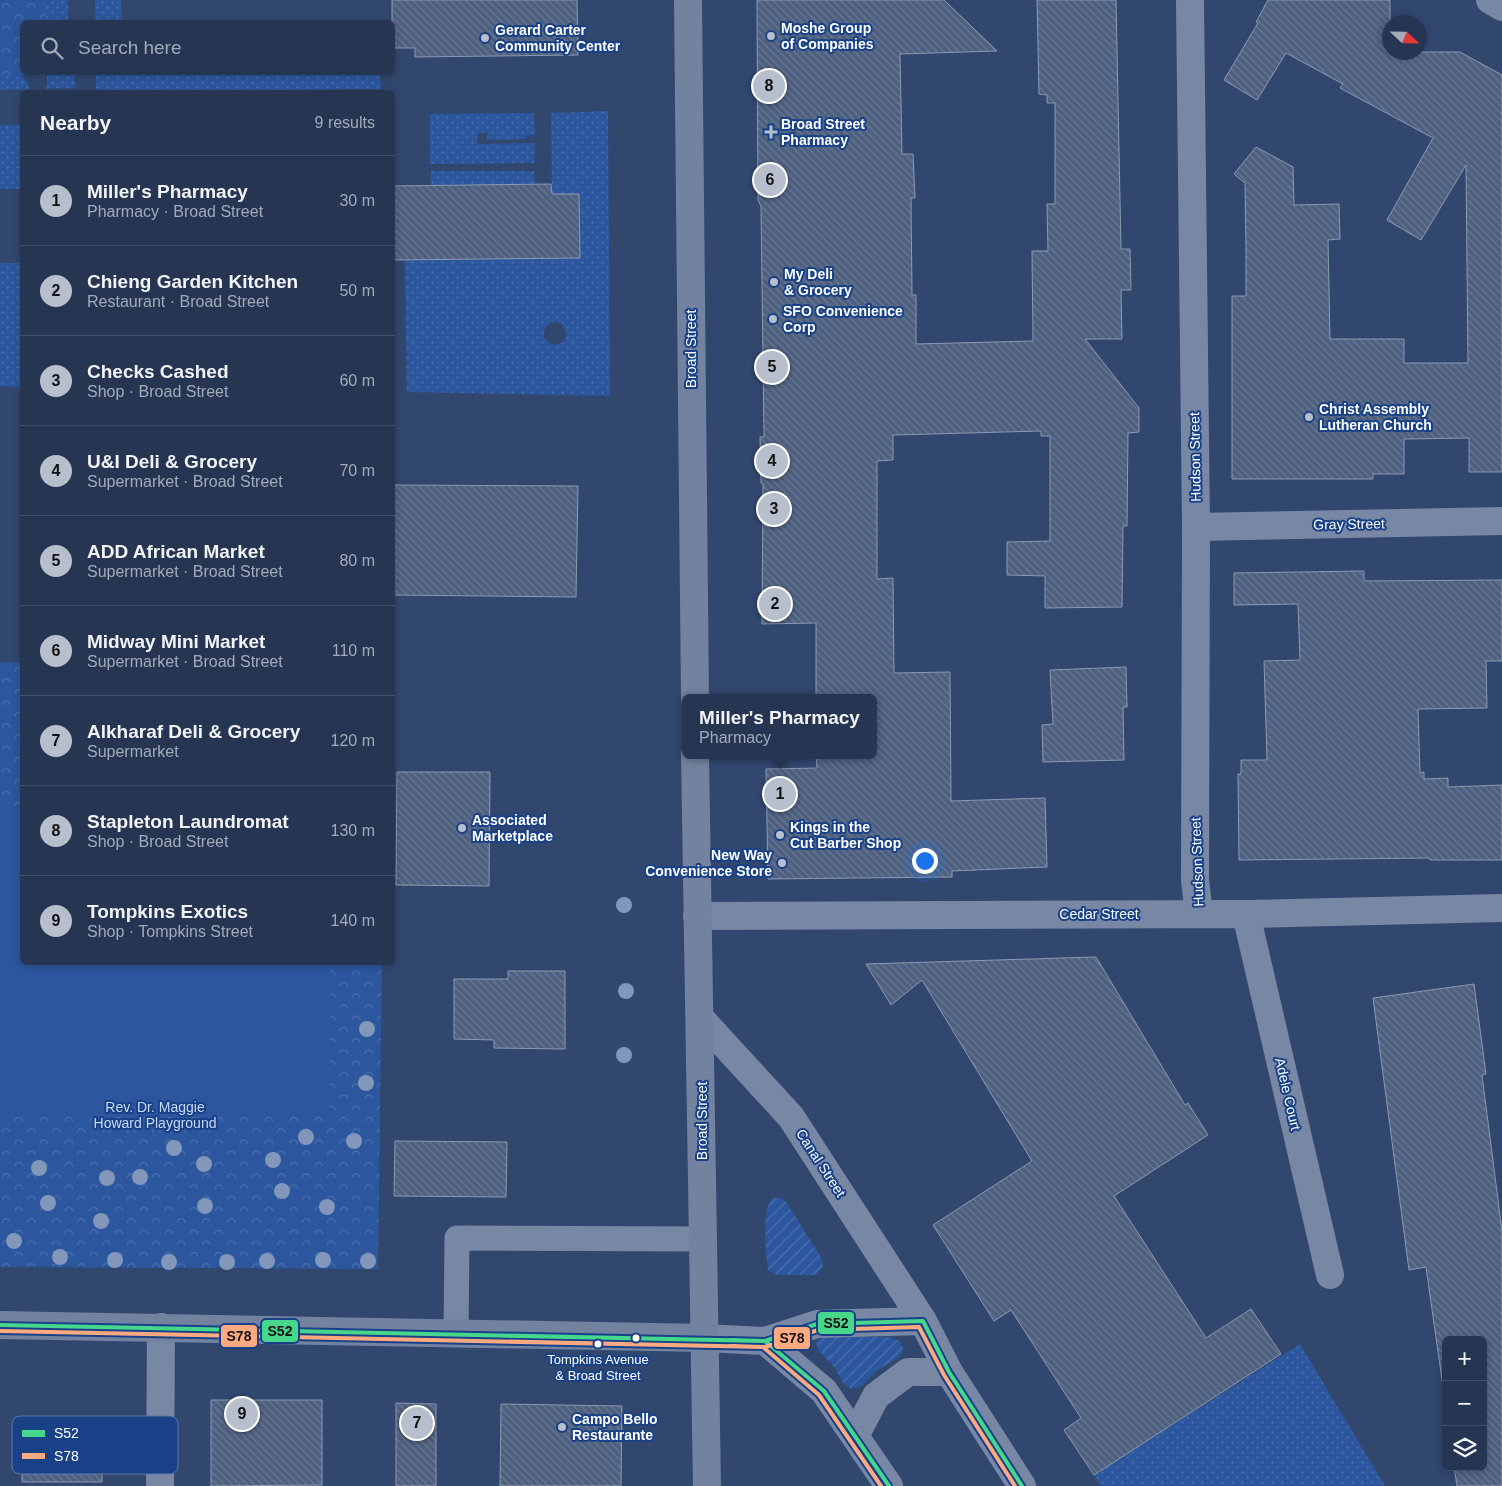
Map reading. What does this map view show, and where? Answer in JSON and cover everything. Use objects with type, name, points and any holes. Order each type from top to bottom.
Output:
[{"type":"street","name":"Broad Street","points":[[688,0],[695,694]]},
{"type":"street","name":"Hudson Street","points":[[1190,0],[1196,527],[1195,880],[1199,914]]},
{"type":"street","points":[[1490,0],[1502,7]]},
{"type":"street","name":"Gray Street","points":[[1196,527],[1502,521]]},
{"type":"street","name":"Broad Street","points":[[695,759],[697,916],[701,1019],[702,1239],[707,1486]]},
{"type":"street","name":"Cedar Street","points":[[697,916],[1246,914],[1502,908]]},
{"type":"street","name":"Adele Court","points":[[1246,914],[1330,1275]]},
{"type":"street","name":"Canal Street","points":[[701,1019],[791,1117],[923,1321],[949,1372],[1022,1486]]},
{"type":"street","points":[[0,1325],[705,1338],[765,1341],[816,1324],[923,1321]]},
{"type":"street","points":[[160,1416],[161,1327]]},
{"type":"street","points":[[765,1341],[824,1391],[888,1486]]},
{"type":"street","points":[[855,1436],[876,1396],[908,1372],[949,1372]]},
{"type":"lane","points":[[456,1334],[457,1238],[702,1239]]},
{"type":"green space","points":[[0,0],[46,0],[46,20],[20,20],[20,75],[0,75]]},
{"type":"green space","points":[[46,0],[68,0],[68,20],[46,20]]},
{"type":"green space","points":[[95,0],[121,0],[122,20],[95,20]]},
{"type":"green space","points":[[0,75],[22,75],[28,83],[29,89],[0,90]]},
{"type":"green space","points":[[47,75],[75,75],[75,88],[47,89]]},
{"type":"green space","points":[[96,75],[380,75],[381,89],[98,90],[96,88]]},
{"type":"green space","points":[[608,111],[610,396],[407,392],[405,260],[579,258],[579,194],[552,194],[551,113]],"holes":[[[555,322],[562,324],[567,335],[564,342],[553,345],[544,338],[544,332],[547,325]]]},
{"type":"green space","points":[[534,113],[535,135],[529,135],[524,139],[487,140],[488,133],[478,133],[477,144],[535,143],[535,163],[430,164],[430,114]]},
{"type":"green space","points":[[0,125],[20,125],[20,189],[0,189]]},
{"type":"green space","points":[[431,171],[534,171],[535,185],[431,185]]},
{"type":"green space","points":[[0,263],[20,263],[20,387],[0,386]]},
{"type":"green space","name":"Rev. Dr. Maggie Howard Playground","points":[[0,662],[20,663],[20,965],[382,965],[378,1269],[0,1267]]},
{"type":"green space","points":[[0,806],[20,806],[20,965],[330,965],[329,1111],[0,1111]]},
{"type":"green space","points":[[773,1198],[781,1198],[787,1203],[822,1259],[823,1267],[816,1275],[776,1275],[768,1270],[766,1221],[769,1203]]},
{"type":"green space","points":[[823,1336],[890,1337],[901,1342],[903,1349],[900,1356],[875,1372],[862,1386],[851,1389],[843,1383],[835,1368],[818,1350],[816,1342]]},
{"type":"green space","points":[[1300,1344],[1385,1486],[1101,1486],[1094,1475]]},
{"type":"building","name":"Gerard Carter Community Center","points":[[392,0],[577,0],[578,55],[415,57],[415,48],[395,48],[395,20],[392,20]]},
{"type":"building","points":[[757,0],[944,0],[997,51],[900,54],[902,154],[913,154],[915,198],[911,198],[912,295],[916,295],[916,344],[1033,341],[1032,251],[1048,251],[1047,204],[1055,204],[1055,103],[1047,103],[1047,95],[1039,94],[1037,0],[1116,0],[1121,249],[1130,249],[1131,290],[1121,290],[1122,339],[1085,339],[1139,408],[1139,432],[1128,433],[1127,526],[1123,526],[1122,607],[1045,608],[1045,576],[1007,575],[1007,542],[1050,541],[1050,436],[1041,436],[1041,431],[893,435],[893,460],[877,461],[877,579],[893,578],[894,673],[950,672],[951,801],[1045,798],[1047,867],[952,871],[952,877],[768,879],[766,769],[817,768],[816,759],[877,759],[877,694],[816,694],[816,623],[762,624],[763,483],[761,483],[760,437],[764,437],[761,206],[758,200]]},
{"type":"building","points":[[1268,0],[1390,0],[1390,15],[1382,15],[1382,60],[1427,60],[1427,52],[1460,52],[1502,75],[1502,472],[1469,472],[1469,438],[1404,439],[1404,474],[1373,474],[1373,479],[1232,479],[1232,296],[1246,296],[1245,183],[1234,174],[1256,147],[1293,167],[1294,205],[1339,204],[1340,239],[1328,240],[1330,339],[1404,339],[1404,363],[1468,363],[1466,165],[1421,240],[1387,220],[1433,138],[1340,88],[1343,84],[1286,53],[1257,100],[1224,80],[1258,23],[1256,22]]},
{"type":"building","points":[[551,184],[552,194],[579,194],[580,258],[395,260],[395,186]]},
{"type":"building","points":[[395,485],[578,486],[576,597],[395,595]]},
{"type":"building","points":[[1364,571],[1364,581],[1502,580],[1502,661],[1486,661],[1487,708],[1418,709],[1420,773],[1424,772],[1424,779],[1448,778],[1448,787],[1502,785],[1502,860],[1430,860],[1430,858],[1239,860],[1238,774],[1241,774],[1241,760],[1267,760],[1264,661],[1300,660],[1298,604],[1234,605],[1234,573]]},
{"type":"building","points":[[1126,667],[1127,707],[1123,707],[1124,760],[1043,762],[1042,725],[1053,724],[1050,670]]},
{"type":"building","points":[[397,772],[490,772],[489,886],[396,885]]},
{"type":"building","points":[[1096,957],[1185,1105],[1188,1103],[1208,1135],[1114,1196],[1206,1338],[1251,1309],[1281,1354],[1094,1475],[1064,1430],[1081,1418],[1011,1310],[994,1321],[933,1225],[1032,1161],[922,980],[891,1005],[866,964]]},
{"type":"building","points":[[508,971],[565,971],[565,1049],[494,1048],[494,1040],[454,1039],[454,979],[508,979]]},
{"type":"building","points":[[1474,984],[1486,1074],[1482,1075],[1502,1231],[1502,1486],[1457,1486],[1455,1471],[1487,1471],[1487,1336],[1442,1336],[1442,1380],[1426,1267],[1409,1270],[1373,998]]},
{"type":"building","points":[[395,1141],[507,1142],[506,1197],[394,1196]]},
{"type":"building","points":[[211,1400],[322,1400],[322,1485],[211,1486]]},
{"type":"building","points":[[396,1403],[436,1404],[436,1486],[396,1486]]},
{"type":"building","points":[[501,1404],[622,1406],[621,1486],[500,1486]]},
{"type":"building","points":[[22,1474],[102,1474],[102,1482],[22,1482]]},
{"type":"transit line","name":"S52","points":[[0,1325],[765,1341],[817,1324],[923,1321],[949,1372],[1022,1486]]},
{"type":"transit line","name":"S78","points":[[0,1331],[765,1347],[818,1330],[919,1327],[944,1375],[1015,1486]]},
{"type":"transit line","name":"S52","points":[[730,1340],[765,1341],[824,1391],[889,1486]]},
{"type":"transit line","name":"S78","points":[[730,1346],[763,1347],[819,1395],[881,1486]]},
{"type":"place","name":"Moshe Group of Companies","points":[[771,36]]},
{"type":"place","name":"Gerard Carter Community Center","points":[[485,38]]},
{"type":"place","name":"Stapleton Laundromat","points":[[769,86]]},
{"type":"place","name":"Broad Street Pharmacy","points":[[771,132]]},
{"type":"place","name":"Midway Mini Market","points":[[770,180]]},
{"type":"place","name":"My Deli & Grocery","points":[[774,282]]},
{"type":"place","name":"SFO Convenience Corp","points":[[773,319]]},
{"type":"place","name":"ADD African Market","points":[[772,367]]},
{"type":"place","name":"Christ Assembly Lutheran Church","points":[[1309,417]]},
{"type":"place","name":"U&I Deli & Grocery","points":[[772,461]]},
{"type":"place","name":"Checks Cashed","points":[[774,509]]},
{"type":"place","name":"Chieng Garden Kitchen","points":[[775,604]]},
{"type":"place","name":"Miller's Pharmacy","points":[[780,794]]},
{"type":"place","name":"Associated Marketplace","points":[[462,828]]},
{"type":"place","name":"Kings in the Cut Barber Shop","points":[[780,835]]},
{"type":"place","name":"New Way Convenience Store","points":[[782,863]]},
{"type":"place","name":"Tompkins Avenue & Broad Street","points":[[598,1344]]},
{"type":"place","name":"Tompkins Exotics","points":[[242,1414]]},
{"type":"place","name":"Alkharaf Deli & Grocery","points":[[417,1423]]},
{"type":"place","name":"Campo Bello Restaurante","points":[[562,1427]]}]
